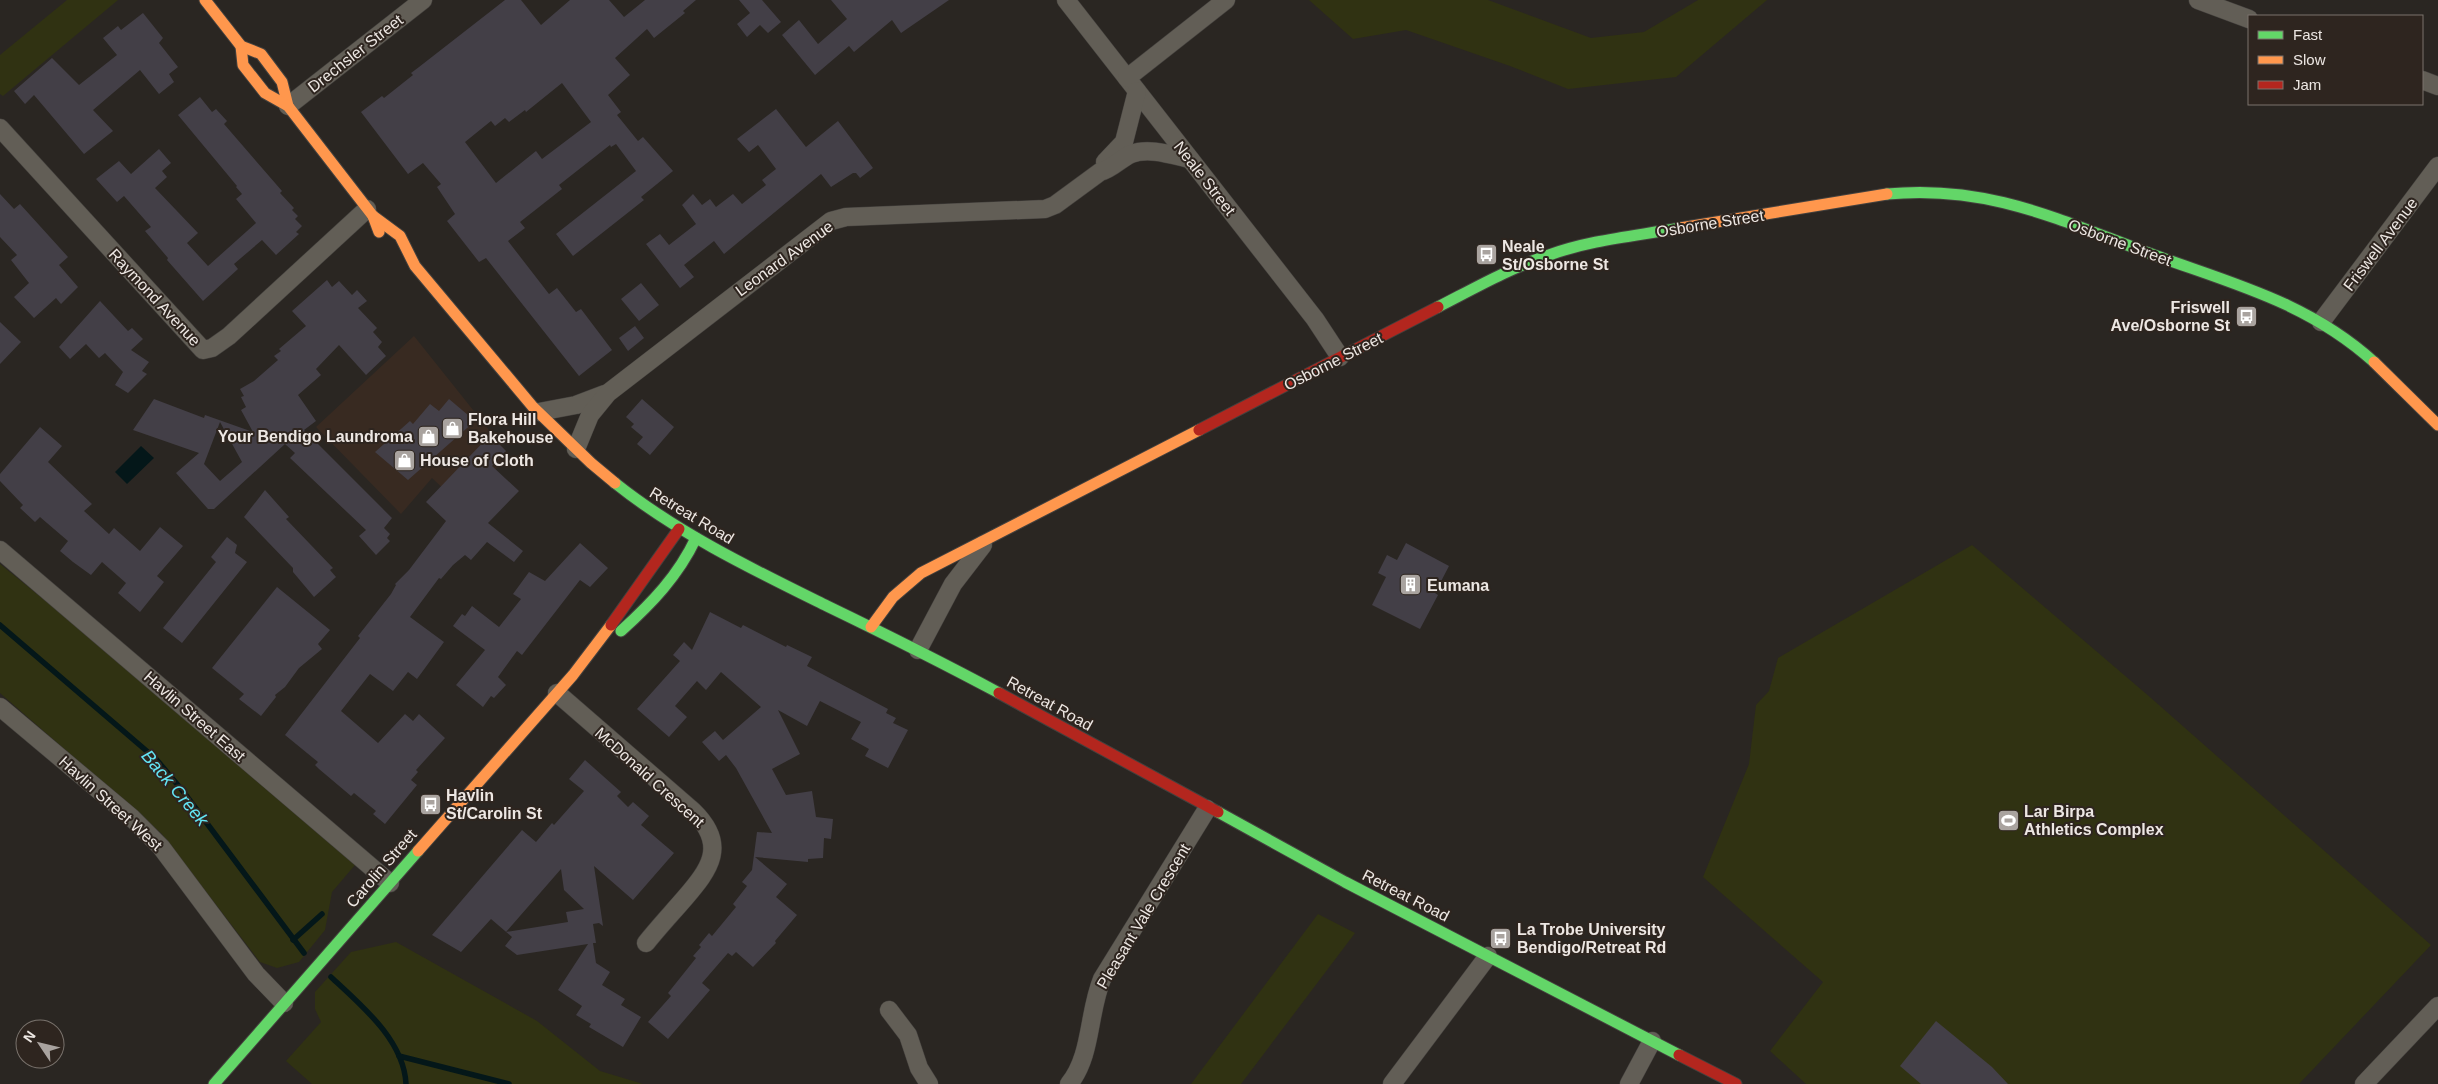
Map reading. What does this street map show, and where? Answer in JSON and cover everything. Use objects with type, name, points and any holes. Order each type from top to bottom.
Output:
[{"type":"street","points":[[205,0],[241,46],[261,54],[282,82],[288,106]]},
{"type":"street","name":"Drechsler Street","points":[[288,106],[422,0]]},
{"type":"street","name":"Neale Street","points":[[1066,0],[1316,319],[1340,357]]},
{"type":"street","points":[[1132,84],[1226,0]]},
{"type":"street","points":[[2198,0],[2248,19]]},
{"type":"street","points":[[241,46],[243,65],[265,93],[288,106],[370,213]]},
{"type":"street","points":[[2423,80],[2438,86]]},
{"type":"street","name":"Leonard Avenue","points":[[1100,172],[1103,164],[1124,142],[1132,84]]},
{"type":"street","name":"Raymond Avenue","points":[[0,128],[203,350],[212,348],[229,336],[370,213]]},
{"type":"street","name":"Leonard Avenue","points":[[576,449],[590,415],[608,393],[831,221],[846,217],[1045,208],[1054,205],[1100,172],[1109,169],[1122,159],[1140,152],[1190,159]]},
{"type":"street","name":"Friswell Avenue","points":[[2321,322],[2438,166]]},
{"type":"street","name":"Osborne Street","points":[[872,627],[890,597],[903,584],[988,538],[1479,284],[1550,254],[1587,244],[1873,195],[1919,191],[1962,194],[2017,206],[2256,292],[2321,322],[2367,357],[2438,425]]},
{"type":"street","name":"Retreat Road","points":[[370,213],[390,247],[414,266],[471,335],[539,412],[576,449],[622,490],[680,529],[748,567],[918,650],[1208,809],[1736,1084]]},
{"type":"street","name":"Retreat Road","points":[[370,213],[395,228],[407,244],[414,266]]},
{"type":"street","name":"Leonard Avenue","points":[[539,412],[576,405],[608,393]]},
{"type":"street","name":"Carolin Street","points":[[214,1084],[573,674],[632,598],[680,529]]},
{"type":"street","name":"Carolin Street","points":[[573,674],[670,584],[685,563],[696,538]]},
{"type":"street","name":"Osborne Street","points":[[918,650],[953,584],[988,538]]},
{"type":"street","name":"Havlin Street East","points":[[0,550],[390,883]]},
{"type":"street","name":"McDonald Crescent","points":[[557,693],[693,811],[708,830],[712,852],[708,869],[646,943]]},
{"type":"street","name":"Havlin Street West","points":[[0,707],[132,818],[161,847],[256,974],[284,1003]]},
{"type":"street","name":"Pleasant Vale Crescent","points":[[1069,1084],[1078,1071],[1084,1057],[1092,1006],[1102,979],[1208,809]]},
{"type":"street","points":[[1392,1084],[1488,956]]},
{"type":"street","points":[[2364,1084],[2438,1006]]},
{"type":"street","points":[[889,1010],[908,1036],[919,1068],[929,1084]]},
{"type":"street","points":[[1628,1084],[1652,1041]]},
{"type":"shaded area","points":[[414,336],[509,455],[468,499],[449,494],[432,478],[401,514],[316,427]]},
{"type":"shaded area","points":[[141,446],[154,458],[127,484],[115,472]]},
{"type":"green space","points":[[67,0],[118,0],[3,96],[0,94],[0,55]]},
{"type":"green space","points":[[1309,0],[1488,0],[1591,38],[1644,32],[1698,0],[1767,0],[1676,77],[1568,89],[1510,66],[1406,30],[1353,39]]},
{"type":"green space","name":"Lar Birpa Athletics Complex","points":[[1972,545],[2151,698],[2431,945],[2299,1084],[1806,1084],[1770,1051],[1823,982],[1703,877],[1749,764],[1756,705],[1769,691],[1778,658]]},
{"type":"green space","points":[[0,564],[115,657],[355,865],[332,892],[325,930],[299,962],[277,968],[260,962],[161,833],[0,693]]},
{"type":"green space","points":[[1318,914],[1355,933],[1241,1084],[1191,1084]]},
{"type":"green space","points":[[396,942],[537,1021],[600,1071],[643,1084],[312,1084],[286,1061],[321,1022],[315,1009],[315,992],[351,952]]},
{"type":"building","points":[[505,0],[521,0],[541,25],[570,0],[609,0],[624,17],[645,0],[696,0],[683,11],[685,13],[654,38],[647,29],[615,58],[630,75],[608,95],[621,112],[617,115],[638,141],[643,137],[673,171],[641,197],[644,200],[573,256],[556,234],[636,171],[616,144],[611,147],[610,145],[559,185],[562,189],[520,222],[525,228],[508,241],[549,294],[557,288],[576,312],[581,309],[612,350],[579,376],[486,258],[479,262],[447,221],[455,214],[437,187],[441,184],[423,163],[408,174],[361,112],[382,96],[384,98],[413,75],[411,73]],"holes":[[[562,83],[591,122],[542,159],[536,151],[496,183],[465,142],[491,121],[495,126],[505,118],[509,122],[525,110],[526,112]]]},
{"type":"building","points":[[739,0],[762,0],[781,22],[768,33],[760,25],[747,37],[737,24],[750,13]]},
{"type":"building","points":[[831,0],[949,0],[901,33],[892,20],[854,52],[849,46],[815,75],[782,35],[799,20],[818,44],[847,19]]},
{"type":"building","points":[[143,13],[163,38],[159,43],[178,67],[169,74],[174,82],[159,94],[140,70],[93,110],[113,131],[84,154],[34,95],[25,104],[14,91],[52,58],[79,85],[117,55],[103,38],[118,26],[121,30]]},
{"type":"building","points":[[200,97],[212,112],[216,109],[227,121],[224,124],[282,191],[280,193],[294,208],[292,210],[298,216],[295,219],[302,226],[296,232],[299,234],[276,255],[262,240],[234,264],[238,269],[203,301],[167,260],[168,258],[145,231],[151,227],[124,196],[117,202],[96,179],[119,161],[131,174],[159,149],[171,163],[162,171],[167,177],[155,188],[198,233],[187,243],[208,266],[256,223],[236,199],[242,194],[237,186],[178,115]]},
{"type":"building","points":[[776,109],[806,147],[838,121],[873,168],[860,178],[856,173],[853,173],[831,187],[821,174],[724,254],[714,241],[684,265],[694,277],[680,288],[646,244],[660,234],[669,245],[696,224],[682,205],[693,194],[702,205],[710,199],[716,207],[733,194],[742,204],[766,185],[762,180],[776,169],[758,145],[749,152],[737,139]]},
{"type":"building","points":[[0,194],[14,209],[20,204],[68,257],[59,265],[78,287],[61,304],[56,298],[34,318],[14,297],[29,283],[11,260],[17,255],[0,237]]},
{"type":"building","points":[[327,280],[332,287],[339,281],[352,295],[357,290],[367,301],[358,308],[377,328],[373,332],[382,342],[378,347],[386,356],[366,375],[339,345],[316,369],[321,375],[298,395],[316,421],[304,430],[392,518],[384,528],[390,534],[387,538],[390,541],[376,555],[359,536],[366,530],[290,458],[295,453],[285,444],[214,509],[208,509],[176,473],[199,453],[133,430],[154,399],[204,418],[205,415],[253,432],[241,410],[246,407],[241,397],[244,396],[240,389],[254,381],[278,360],[274,356],[281,351],[279,349],[306,326],[292,311]],"holes":[[[220,422],[242,462],[220,481],[204,464]]]},
{"type":"building","points":[[641,283],[659,305],[639,321],[621,299]]},
{"type":"building","points":[[100,301],[128,331],[132,328],[143,339],[131,350],[149,362],[142,371],[147,374],[128,393],[115,385],[123,372],[105,353],[99,358],[86,344],[70,359],[59,347]]},
{"type":"building","points":[[0,322],[21,342],[0,364]]},
{"type":"building","points":[[635,326],[644,338],[628,351],[619,338]]},
{"type":"building","points":[[449,399],[475,421],[408,480],[375,452],[410,421],[413,424],[430,404],[439,411]]},
{"type":"building","points":[[642,399],[674,427],[650,455],[637,444],[643,437],[631,427],[634,424],[626,417]]},
{"type":"building","points":[[40,427],[62,446],[48,462],[92,504],[84,511],[109,534],[114,528],[140,551],[160,527],[183,546],[157,576],[164,582],[140,612],[118,593],[126,583],[102,562],[91,575],[73,562],[60,551],[68,541],[40,517],[35,522],[20,508],[23,505],[0,481],[0,474]]},
{"type":"building","points":[[490,435],[506,451],[492,466],[519,491],[488,523],[523,551],[514,562],[487,542],[471,560],[465,555],[453,565],[441,579],[439,578],[410,617],[444,642],[417,679],[408,672],[393,691],[370,674],[341,711],[378,743],[405,714],[413,721],[419,714],[445,738],[416,770],[418,772],[411,780],[417,785],[385,824],[373,814],[376,811],[354,793],[351,796],[315,765],[318,762],[285,735],[360,638],[358,636],[391,594],[395,584],[409,570],[446,521],[426,502]]},
{"type":"building","points":[[265,490],[289,517],[286,519],[333,568],[330,570],[336,577],[314,597],[293,572],[293,568],[244,517]]},
{"type":"building","points":[[227,537],[237,545],[235,553],[247,562],[182,643],[163,628],[216,562],[211,557]]},
{"type":"building","points":[[580,543],[608,568],[590,587],[580,580],[522,655],[517,651],[498,677],[506,685],[494,698],[491,696],[483,707],[456,685],[485,650],[453,626],[462,614],[465,616],[472,606],[499,627],[521,599],[513,594],[529,572],[545,581]]},
{"type":"building","name":"Eumana","points":[[1406,543],[1449,566],[1435,593],[1438,595],[1420,629],[1372,605],[1386,577],[1378,573],[1387,555],[1397,560]]},
{"type":"building","points":[[277,587],[330,630],[318,644],[322,649],[299,668],[285,687],[275,695],[276,697],[261,716],[239,699],[244,694],[212,668]]},
{"type":"building","points":[[710,612],[741,628],[743,625],[786,647],[787,645],[812,657],[807,666],[888,709],[886,713],[896,718],[893,723],[908,730],[888,768],[865,756],[869,749],[851,739],[861,722],[820,701],[807,726],[778,710],[800,754],[772,769],[786,795],[812,791],[816,817],[833,819],[831,839],[824,838],[823,858],[808,859],[808,862],[755,857],[787,884],[776,897],[797,915],[775,941],[776,943],[753,967],[736,952],[732,956],[728,953],[702,983],[710,990],[668,1039],[648,1022],[671,996],[668,993],[696,958],[693,956],[701,947],[699,945],[709,933],[712,936],[736,907],[733,904],[747,886],[742,882],[752,870],[757,832],[772,833],[736,768],[726,755],[719,761],[702,742],[715,731],[723,740],[761,707],[721,672],[706,690],[697,681],[675,706],[687,717],[669,737],[637,709],[680,661],[673,655],[684,642],[692,650]]},
{"type":"building","points":[[585,760],[621,792],[617,796],[628,807],[633,802],[649,816],[641,825],[674,853],[633,900],[594,866],[603,926],[599,923],[593,924],[596,943],[593,943],[596,963],[610,972],[602,985],[625,999],[621,1005],[641,1017],[623,1047],[589,1027],[591,1024],[576,1015],[582,1006],[558,990],[588,944],[517,955],[505,946],[512,937],[506,932],[491,919],[461,952],[432,935],[522,830],[536,842],[584,791],[569,779]],"holes":[[[561,869],[564,890],[584,909],[566,912],[568,922],[506,932]]]},
{"type":"building","points":[[1936,1021],[1992,1067],[2008,1084],[1921,1084],[1900,1066]]},
{"type":"waterway","name":"Back Creek","points":[[0,625],[156,759],[182,790],[304,953]]},
{"type":"waterway","points":[[293,940],[322,914]]},
{"type":"waterway","name":"Back Creek","points":[[331,977],[379,1024],[389,1038],[398,1053],[406,1084]]},
{"type":"waterway","points":[[399,1056],[509,1084]]},
{"type":"traffic: fast","points":[[1887,194],[1924,192],[1959,195],[1992,200],[2056,218],[2270,297],[2323,324],[2374,362]]},
{"type":"traffic: fast","points":[[1438,307],[1506,272],[1565,250],[1597,242],[1680,228]]},
{"type":"traffic: fast","points":[[615,483],[665,519],[718,550],[999,693]]},
{"type":"traffic: fast","points":[[621,631],[673,577],[696,538]]},
{"type":"traffic: fast","points":[[1218,812],[1345,882],[1679,1055]]},
{"type":"traffic: fast","points":[[214,1084],[418,851]]},
{"type":"traffic: slow","points":[[205,0],[241,46],[261,54],[282,82],[288,106]]},
{"type":"traffic: slow","points":[[241,46],[243,65],[265,93],[288,106],[373,216],[379,232]]},
{"type":"traffic: slow","points":[[1680,228],[1887,194]]},
{"type":"traffic: slow","points":[[373,216],[400,236],[415,266],[533,407],[591,463],[615,483]]},
{"type":"traffic: slow","points":[[2374,362],[2438,425]]},
{"type":"traffic: slow","points":[[871,627],[893,597],[921,573],[1199,430]]},
{"type":"traffic: slow","points":[[418,851],[573,675],[611,625]]},
{"type":"traffic: jam","points":[[1199,430],[1438,307]]},
{"type":"traffic: jam","points":[[611,625],[679,529]]},
{"type":"traffic: jam","points":[[999,693],[1218,812]]},
{"type":"traffic: jam","points":[[1679,1055],[1736,1084]]},
{"type":"place","name":"Neale St/Osborne St","points":[[1486,255]]},
{"type":"place","name":"Friswell Ave/Osborne St","points":[[2246,316]]},
{"type":"place","name":"Flora Hill Bakehouse","points":[[452,428]]},
{"type":"place","name":"Your Bendigo Laundroma","points":[[429,436]]},
{"type":"place","name":"House of Cloth","points":[[404,460]]},
{"type":"place","name":"Eumana","points":[[1411,585]]},
{"type":"place","name":"Havlin St/Carolin St","points":[[430,804]]},
{"type":"place","name":"Lar Birpa Athletics Complex","points":[[2008,820]]},
{"type":"place","name":"La Trobe University Bendigo/Retreat Rd","points":[[1501,938]]}]
